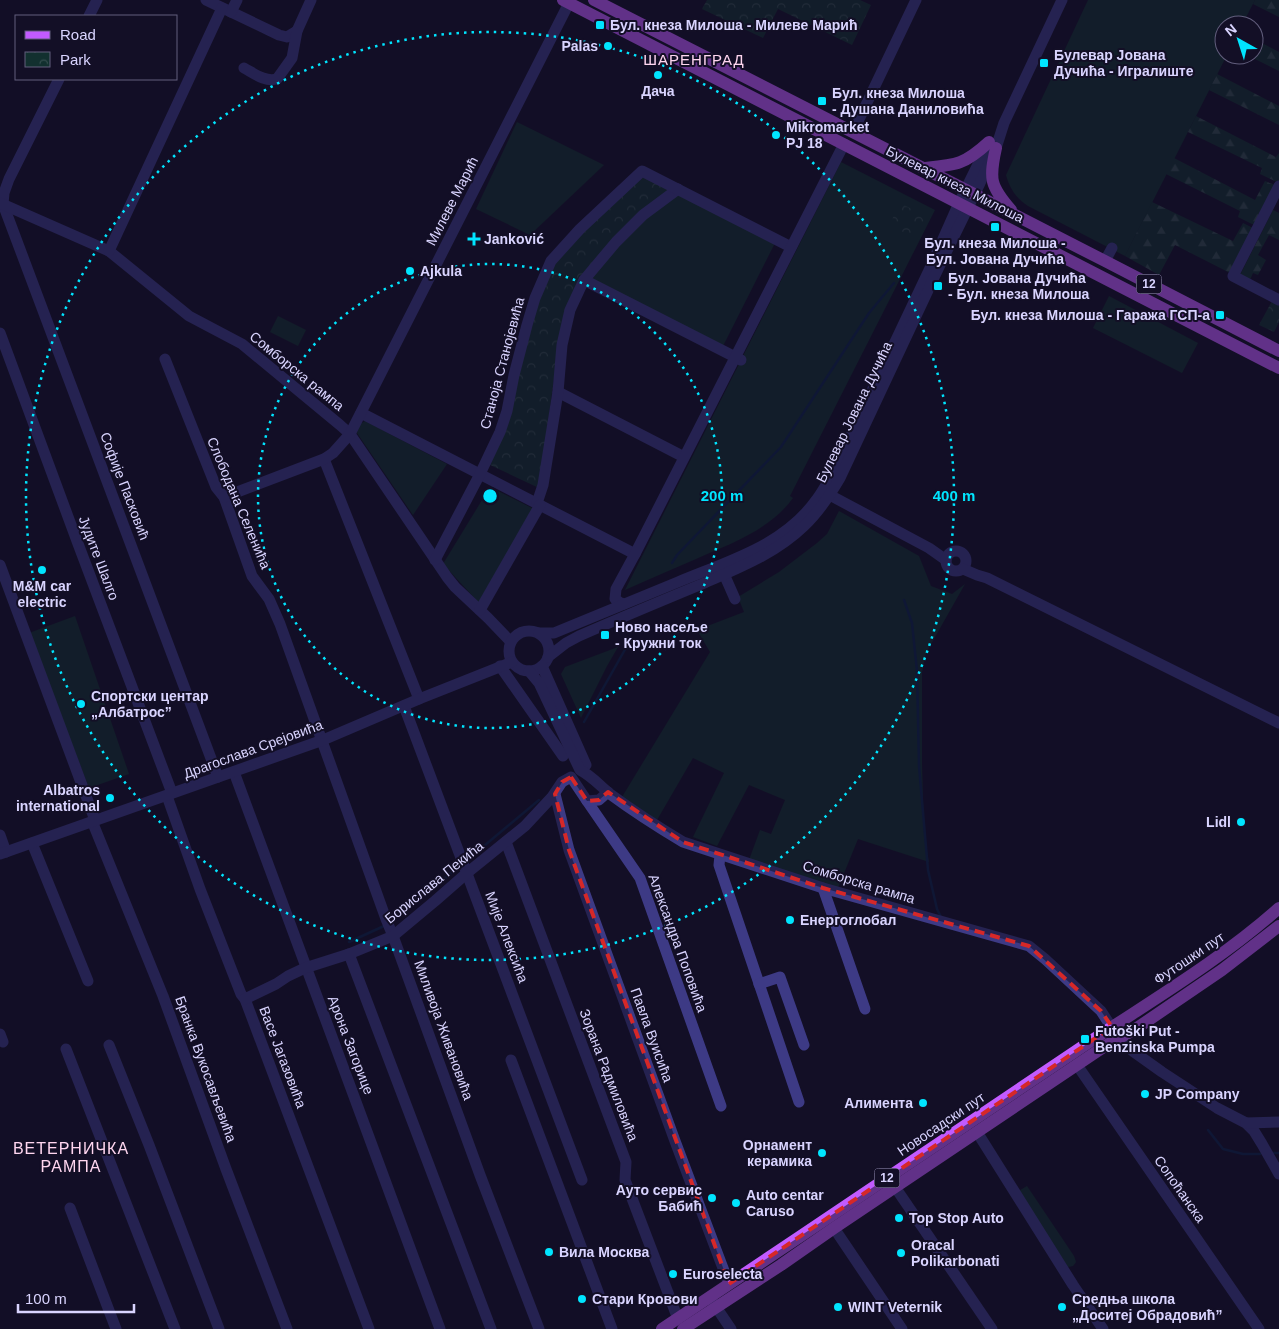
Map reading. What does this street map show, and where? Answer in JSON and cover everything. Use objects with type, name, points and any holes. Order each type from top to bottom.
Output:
[{"type":"main road","name":"Булевар кнеза Милоша","points":[[594,0],[1279,352]]},
{"type":"main road","name":"Булевар кнеза Милоша","points":[[566,2],[1279,368]]},
{"type":"main road","points":[[923,168],[956,165],[993,146],[992,178],[997,193],[1016,216]]},
{"type":"main road","points":[[1245,350],[1252,337]]},
{"type":"main road","name":"Футошки пут","points":[[1112,1027],[1211,962],[1279,908]]},
{"type":"main road","name":"Футошки пут","points":[[1119,1039],[1222,970],[1278,927]]},
{"type":"main road","name":"Новосадски пут","points":[[713,1302],[729,1284],[1112,1027]]},
{"type":"main road","name":"Новосадски пут","points":[[662,1329],[680,1324],[713,1302],[781,1265],[1105,1046],[1119,1039]]},
{"type":"street","points":[[90,15],[97,0]]},
{"type":"street","points":[[206,0],[279,36],[287,36],[297,31]]},
{"type":"street","points":[[109,251],[227,10],[237,0]]},
{"type":"street","points":[[244,68],[270,81],[278,79],[292,58],[297,31],[311,0]]},
{"type":"street","points":[[853,132],[916,0]]},
{"type":"street","name":"Булевар Јована Дучића","points":[[545,662],[560,647],[579,636],[724,574],[772,550],[792,537],[812,519],[826,494],[833,473],[931,266],[993,146],[1062,0]]},
{"type":"street","name":"Милеве Марић","points":[[224,497],[324,459],[333,453],[350,434],[566,2]]},
{"type":"street","points":[[2,204],[9,179],[58,80]]},
{"type":"street","points":[[539,634],[554,633],[599,615],[620,600],[616,589],[684,457],[738,359],[791,247],[844,144]]},
{"type":"street","name":"Станоја Станојевића","points":[[435,560],[497,439],[507,411],[514,375],[535,298],[551,262],[580,229],[642,171],[678,189]]},
{"type":"street","points":[[1279,186],[1234,276],[1279,300]]},
{"type":"street","points":[[484,614],[538,504],[543,485],[558,392],[562,345],[570,310],[584,280],[616,242],[644,215],[678,189],[791,247]]},
{"type":"street","name":"Сомборска рампа","points":[[2,204],[109,251],[189,316],[242,344],[350,434],[455,587],[511,642]]},
{"type":"street","name":"Софије Пасковић","points":[[2,204],[218,777]]},
{"type":"street","points":[[1105,261],[1112,248]]},
{"type":"street","points":[[584,280],[738,359]]},
{"type":"street","name":"Јудите Шалго","points":[[0,332],[170,794]]},
{"type":"street","name":"Слободана Селенића","points":[[165,360],[216,487],[224,497],[252,576],[269,599],[280,624],[323,740]]},
{"type":"street","points":[[558,392],[684,457]]},
{"type":"street","points":[[361,413],[635,554]]},
{"type":"street","points":[[324,459],[419,699]]},
{"type":"street","points":[[826,494],[929,548],[938,550],[947,557],[948,567],[953,571],[960,570],[965,566]]},
{"type":"street","name":"Булевар Јована Дучића","points":[[620,600],[739,558],[769,543],[793,526],[817,500],[826,494]]},
{"type":"street","points":[[947,557],[954,551],[960,551],[965,556],[965,566]]},
{"type":"street","name":"Бранка Вукосављевића","points":[[0,564],[93,821],[164,996],[287,1329]]},
{"type":"street","points":[[965,566],[978,575],[1279,723]]},
{"type":"street","points":[[724,574],[736,599]]},
{"type":"street","name":"Сомборска рампа","points":[[484,614],[523,632]]},
{"type":"street","points":[[523,632],[539,634],[547,641],[549,652],[545,662],[533,670],[522,670],[512,662],[510,656],[511,642],[523,632]]},
{"type":"street","name":"Драгослава Срејовића","points":[[3,853],[323,740],[512,662]]},
{"type":"street","name":"Сомборска рампа","points":[[545,662],[588,774]]},
{"type":"street","points":[[500,666],[562,756]]},
{"type":"street","name":"Сомборска рампа","points":[[528,671],[539,683],[580,770],[588,774],[608,792],[683,842],[823,888],[1029,946],[1045,958],[1101,1011],[1119,1039],[1134,1052],[1217,1108],[1246,1123]]},
{"type":"street","name":"Мије Алексића","points":[[404,706],[582,1180]]},
{"type":"street","name":"Миливоја Живановића","points":[[323,740],[480,1175],[539,1329]]},
{"type":"street","name":"Арона Загорице","points":[[234,772],[440,1329]]},
{"type":"street","name":"Борислава Пекића","points":[[245,999],[305,968],[349,954],[435,901],[465,866],[506,842],[525,826],[554,794],[562,782],[571,777],[588,801]]},
{"type":"street","points":[[588,801],[599,800],[608,792]]},
{"type":"street","name":"Васе Јагазовића","points":[[170,794],[240,994],[245,999],[370,1329]]},
{"type":"street","name":"Павла Вуисића","points":[[554,794],[569,850],[672,1134],[729,1284]]},
{"type":"street","name":"Александра Поповића","points":[[588,801],[640,878],[721,1106]]},
{"type":"street","points":[[0,835],[3,853]]},
{"type":"street","name":"Зорана Радмиловића","points":[[506,842],[626,1162],[625,1180],[680,1324]]},
{"type":"street","points":[[32,844],[88,981]]},
{"type":"street","points":[[720,855],[719,865],[799,1102]]},
{"type":"street","points":[[823,888],[865,1009]]},
{"type":"street","points":[[349,954],[491,1329]]},
{"type":"street","points":[[759,984],[780,977],[804,1045]]},
{"type":"street","points":[[109,1045],[219,1329]]},
{"type":"street","points":[[66,1049],[175,1329]]},
{"type":"street","points":[[511,1060],[612,1329]]},
{"type":"street","name":"Сопоћанска","points":[[1077,1065],[1259,1329]]},
{"type":"street","points":[[1246,1123],[1279,1122]]},
{"type":"street","points":[[1246,1123],[1254,1131],[1279,1174]]},
{"type":"street","points":[[977,1132],[1073,1285],[1103,1329]]},
{"type":"street","points":[[895,1188],[992,1329]]},
{"type":"street","points":[[70,1208],[116,1329]]},
{"type":"street","points":[[834,1228],[902,1329]]},
{"type":"street","points":[[713,1302],[731,1329]]},
{"type":"highlighted area","points":[[571,777],[587,801],[599,800],[608,792],[683,842],[823,888],[1029,946],[1101,1011],[1112,1027],[729,1284],[569,850],[555,794],[562,782]]},
{"type":"green space","points":[[707,0],[860,0],[871,5],[852,45],[778,9],[763,38],[702,9]]},
{"type":"green space","points":[[1088,0],[1255,0],[1247,15],[1214,15],[1214,65],[1222,65],[1125,256],[1028,206],[1014,193],[1006,175]]},
{"type":"green space","points":[[1255,0],[1279,0],[1279,17],[1253,4]]},
{"type":"green space","points":[[1264,44],[1279,52],[1279,71],[1264,64]]},
{"type":"green space","points":[[1217,74],[1279,106],[1279,125],[1209,90]]},
{"type":"green space","points":[[1196,116],[1276,157],[1279,153],[1279,183],[1260,174],[1262,168],[1188,132]]},
{"type":"green space","points":[[517,122],[604,165],[530,235],[476,209]]},
{"type":"green space","points":[[1174,158],[1255,200],[1265,181],[1277,186],[1256,226],[1238,217],[1240,211],[1166,174]]},
{"type":"green space","points":[[841,162],[935,210],[790,496],[793,498],[773,519],[749,535],[625,590]]},
{"type":"green space","points":[[644,174],[673,190],[583,276],[554,378],[539,488],[488,464],[530,324],[552,265],[581,233]]},
{"type":"green space","points":[[679,193],[775,243],[722,348],[589,279],[646,217]]},
{"type":"green space","points":[[1152,202],[1233,241],[1243,223],[1255,229],[1232,274],[1175,245],[1159,275],[1125,256]]},
{"type":"green space","points":[[900,203],[930,218],[920,239],[889,226]]},
{"type":"green space","points":[[1273,210],[1279,213],[1279,240],[1269,235],[1258,255],[1266,260],[1258,275],[1253,273],[1249,282],[1239,277]]},
{"type":"green space","points":[[1109,296],[1198,343],[1182,373],[1093,328]]},
{"type":"green space","points":[[1272,301],[1279,304],[1279,322],[1274,332],[1259,325]]},
{"type":"green space","points":[[278,316],[306,330],[298,346],[270,332]]},
{"type":"green space","points":[[365,421],[447,464],[413,515],[357,433],[360,424]]},
{"type":"green space","points":[[490,487],[534,509],[481,605],[443,564]]},
{"type":"green space","points":[[839,511],[919,556],[931,586],[952,594],[965,584],[926,653],[922,672],[924,834],[929,862],[858,839],[838,888],[749,860],[760,830],[771,834],[785,800],[749,785],[717,846],[693,837],[724,773],[693,758],[657,820],[622,797],[710,652],[697,630],[744,612],[738,597],[779,572],[817,543],[827,534]]},
{"type":"green space","name":"Спортски центар „Албатрос”","points":[[75,616],[129,774],[89,788],[29,633]]},
{"type":"green space","points":[[618,647],[581,718],[561,674],[565,667]]},
{"type":"green space","points":[[1027,1186],[1074,1256],[1076,1262],[1073,1266],[1068,1267],[1017,1192]]},
{"type":"waterway","points":[[672,563],[677,555],[781,447],[869,313],[894,283]]},
{"type":"waterway","points":[[904,600],[912,623],[917,671],[919,766],[928,870],[937,909],[941,917]]},
{"type":"waterway","points":[[584,722],[627,646]]},
{"type":"waterway","points":[[466,861],[539,800]]},
{"type":"waterway","points":[[391,922],[460,866]]},
{"type":"waterway","points":[[349,942],[384,926]]},
{"type":"waterway","points":[[1208,1130],[1223,1149],[1243,1154],[1260,1154]]},
{"type":"waterway","points":[[1273,1153],[1279,1153]]},
{"type":"place","name":"Бул. кнеза Милоша - Милеве Марић","points":[[600,25]]},
{"type":"place","name":"Palas","points":[[608,46]]},
{"type":"place","name":"Булевар Јована Дучића - Игралиште","points":[[1044,63]]},
{"type":"place","name":"Дача","points":[[658,75]]},
{"type":"place","name":"Бул. кнеза Милоша - Душана Даниловића","points":[[822,101]]},
{"type":"place","name":"Mikromarket PJ 18","points":[[776,135]]},
{"type":"place","name":"Бул. кнеза Милоша - Бул. Јована Дучића","points":[[995,227]]},
{"type":"place","name":"Janković","points":[[474,239]]},
{"type":"place","name":"Ajkula","points":[[410,271]]},
{"type":"place","name":"Бул. Јована Дучића - Бул. кнеза Милоша","points":[[938,286]]},
{"type":"place","name":"Бул. кнеза Милоша - Гаража ГСП-а","points":[[1220,315]]},
{"type":"place","name":"M&M car electric","points":[[42,570]]},
{"type":"place","name":"Ново насеље - Кружни ток","points":[[605,635]]},
{"type":"place","name":"Спортски центар „Албатрос”","points":[[81,704]]},
{"type":"place","name":"Albatros international","points":[[110,798]]},
{"type":"place","name":"Lidl","points":[[1241,822]]},
{"type":"place","name":"Енергоглобал","points":[[790,920]]},
{"type":"place","name":"Futoški Put - Benzinska Pumpa","points":[[1085,1039]]},
{"type":"place","name":"JP Company","points":[[1145,1094]]},
{"type":"place","name":"Алимента","points":[[923,1103]]},
{"type":"place","name":"Орнамент керамика","points":[[822,1153]]},
{"type":"place","name":"Ауто сервис Бабић","points":[[712,1198]]},
{"type":"place","name":"Auto centar Caruso","points":[[736,1203]]},
{"type":"place","name":"Top Stop Auto","points":[[899,1218]]},
{"type":"place","name":"Вила Москва","points":[[549,1252]]},
{"type":"place","name":"Oracal Polikarbonati","points":[[901,1253]]},
{"type":"place","name":"Euroselecta","points":[[673,1274]]},
{"type":"place","name":"Стари Кровови","points":[[582,1299]]},
{"type":"place","name":"WINT Veternik","points":[[838,1307]]},
{"type":"place","name":"Средња школа „Доситеј Обрадовић”","points":[[1062,1307]]},
{"type":"district","name":"ШАРЕНГРАД","points":[[694,59]]},
{"type":"district","name":"ВЕТЕРНИЧКА РАМПА","points":[[71,1157]]}]
